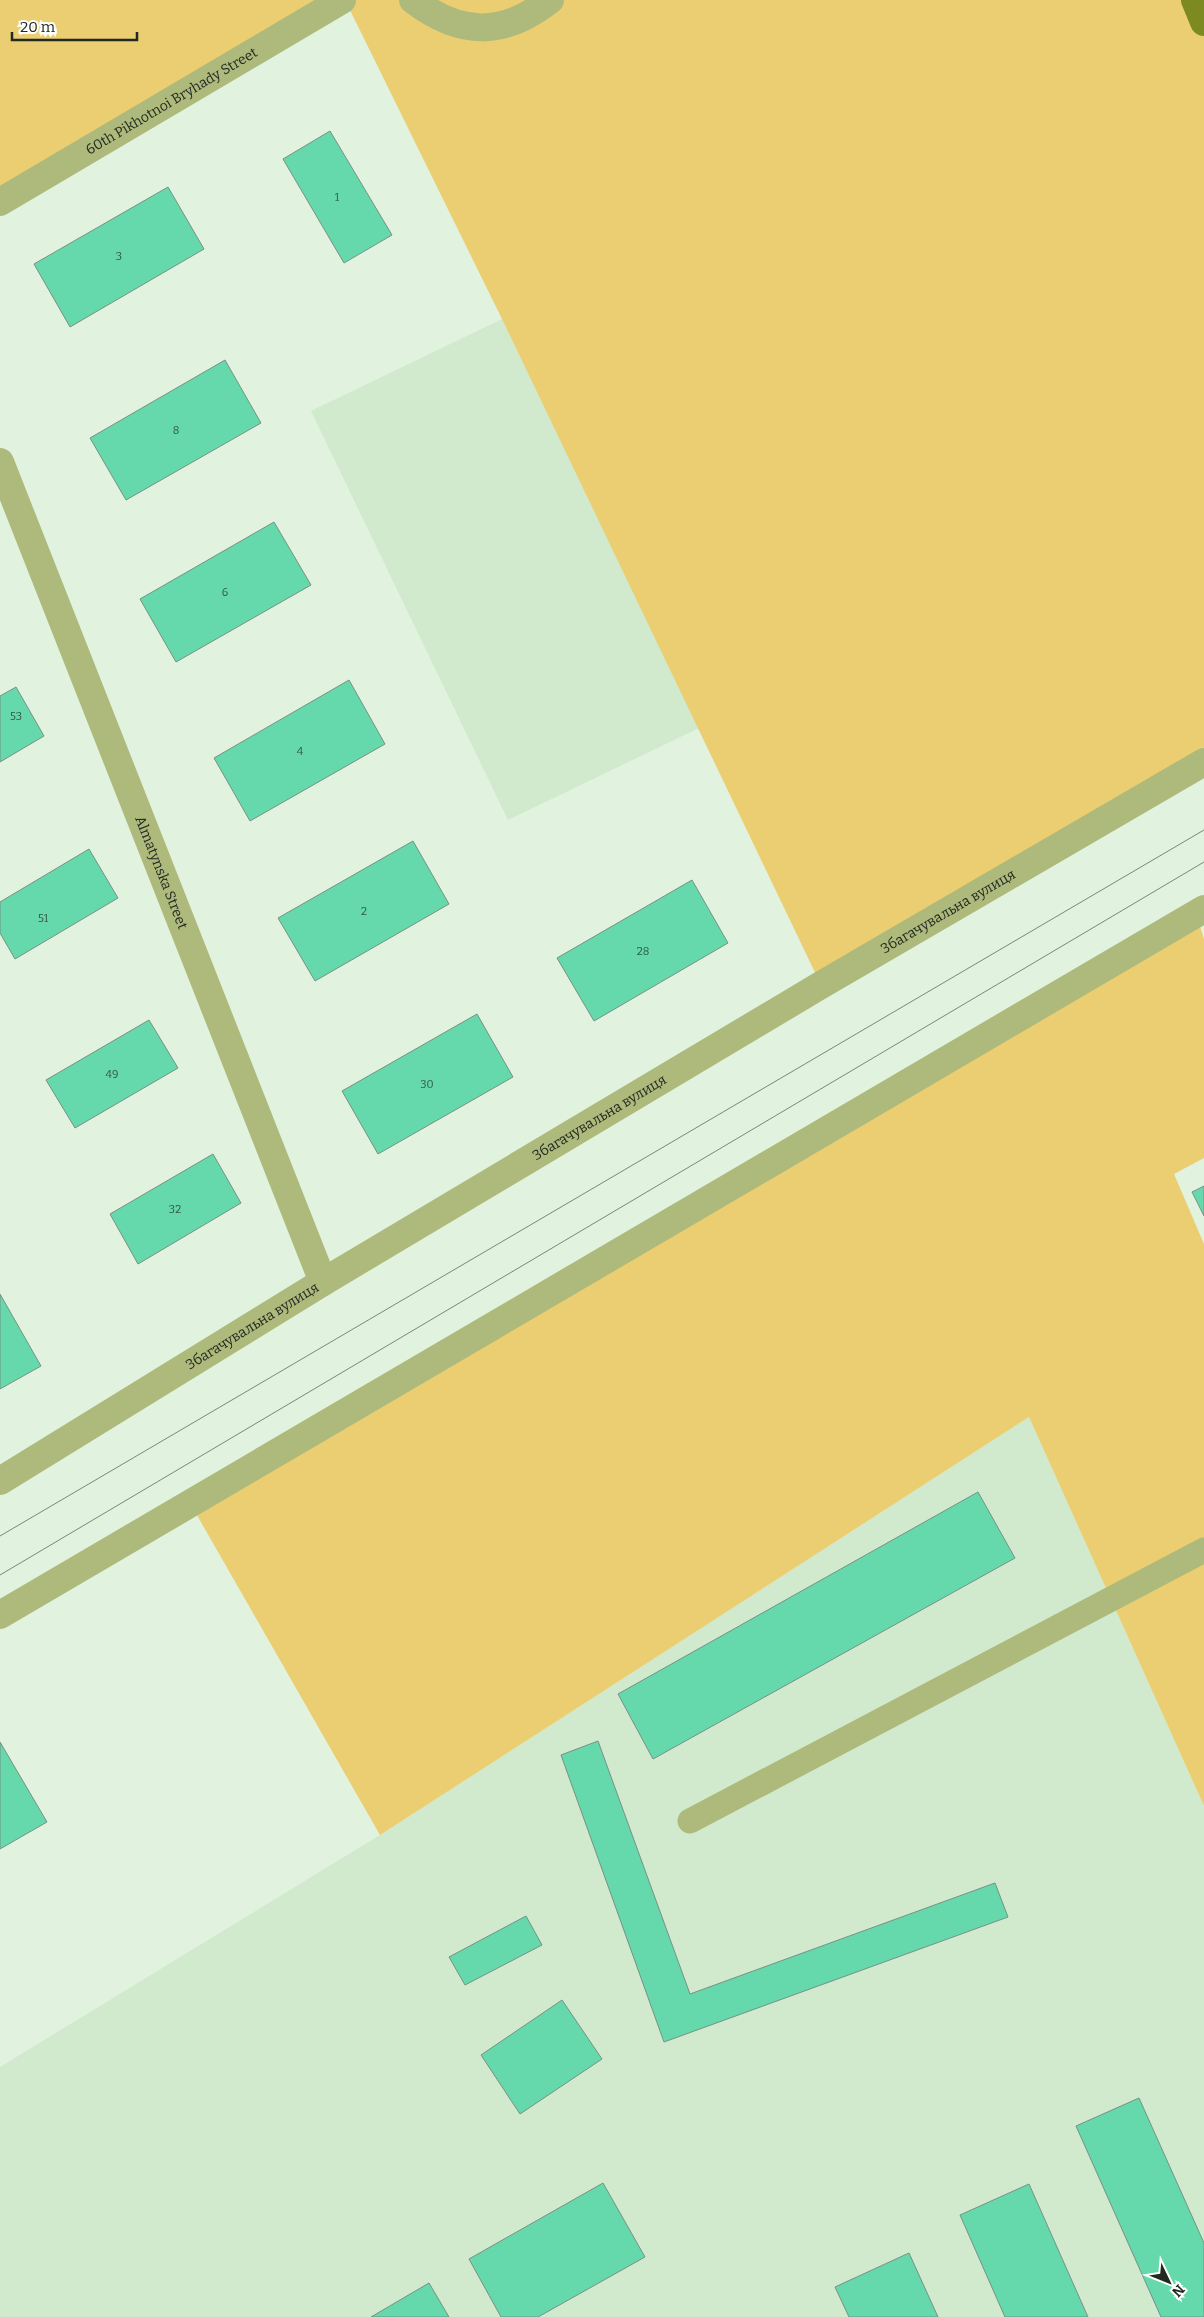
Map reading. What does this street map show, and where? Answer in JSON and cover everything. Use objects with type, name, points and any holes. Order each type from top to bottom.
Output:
[{"type":"main road","points":[[1195,0],[1204,22]]},
{"type":"street","name":"60th Pikhotnoi Bryhady Street","points":[[0,202],[342,0]]},
{"type":"street","points":[[413,0],[430,13],[449,22],[467,27],[496,27],[530,16],[550,0]]},
{"type":"street","name":"Almatynska Street","points":[[0,462],[322,1282]]},
{"type":"street","name":"Збагачувальна вулиця","points":[[0,1481],[322,1282],[821,985],[1204,762]]},
{"type":"street","points":[[0,1615],[1204,909]]},
{"type":"lane","points":[[690,1821],[1204,1550]]},
{"type":"shaded area","points":[[0,0],[342,0],[0,202]]},
{"type":"shaded area","points":[[345,0],[1204,0],[1204,762],[821,985],[502,319]]},
{"type":"shaded area","points":[[502,319],[699,728],[508,820],[311,411]]},
{"type":"shaded area","points":[[1196,913],[1204,939],[1204,1158],[1174,1174],[1204,1244],[1204,1806],[1029,1417],[380,1835],[190,1503]]},
{"type":"shaded area","points":[[1029,1417],[1204,1806],[1204,2317],[0,2317],[0,2067],[380,1835]]},
{"type":"building","points":[[330,131],[392,235],[344,263],[283,159]]},
{"type":"building","points":[[168,187],[204,249],[70,327],[34,264]]},
{"type":"building","points":[[225,360],[261,423],[126,500],[90,438]]},
{"type":"building","points":[[274,522],[311,585],[176,662],[140,599]]},
{"type":"building","points":[[349,680],[385,744],[250,821],[214,758]]},
{"type":"building","points":[[16,687],[44,736],[0,762],[0,696]]},
{"type":"building","points":[[413,841],[449,904],[315,981],[278,918]]},
{"type":"building","points":[[89,849],[118,898],[15,959],[0,933],[0,902]]},
{"type":"building","points":[[692,880],[728,943],[594,1021],[557,958]]},
{"type":"building","points":[[477,1014],[513,1077],[378,1154],[342,1091]]},
{"type":"building","points":[[149,1020],[178,1068],[75,1128],[46,1080]]},
{"type":"building","points":[[213,1154],[241,1203],[138,1264],[110,1214]]},
{"type":"building","points":[[1204,1186],[1204,1216],[1192,1192]]},
{"type":"building","points":[[0,1294],[41,1366],[0,1389]]},
{"type":"building","points":[[978,1492],[1015,1558],[653,1759],[618,1694]]},
{"type":"building","points":[[598,1741],[690,1994],[995,1883],[1008,1917],[664,2042],[561,1755]]},
{"type":"building","points":[[0,1742],[47,1822],[0,1849]]},
{"type":"building","points":[[526,1916],[542,1945],[465,1985],[449,1957]]},
{"type":"building","points":[[562,2000],[602,2059],[520,2114],[481,2055]]},
{"type":"building","points":[[1139,2098],[1204,2243],[1204,2317],[1161,2317],[1076,2126]]},
{"type":"building","points":[[603,2183],[645,2257],[538,2317],[501,2317],[469,2259]]},
{"type":"building","points":[[1029,2184],[1088,2317],[1005,2317],[960,2215]]},
{"type":"building","points":[[909,2253],[938,2317],[849,2317],[835,2287]]},
{"type":"building","points":[[429,2283],[449,2317],[371,2317]]},
{"type":"tram line","points":[[0,1536],[1204,830]]},
{"type":"tram line","points":[[0,1575],[1204,862]]}]
